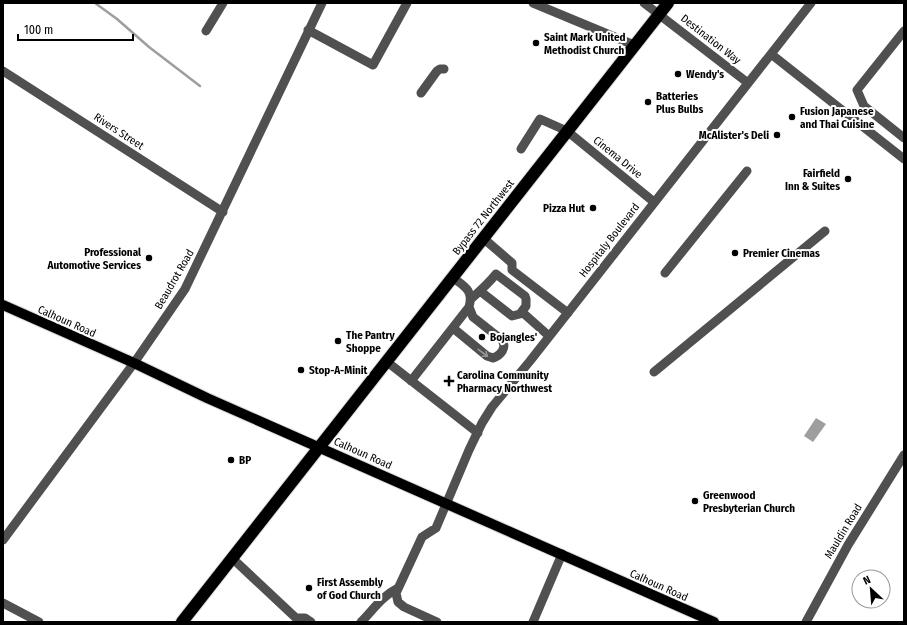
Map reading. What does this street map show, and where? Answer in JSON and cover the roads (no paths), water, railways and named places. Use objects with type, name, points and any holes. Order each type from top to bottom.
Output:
[{"type":"highway","name":"Bypass 72 Northwest","points":[[182,622],[668,3]]},
{"type":"main road","name":"Calhoun Road","points":[[3,306],[134,363],[207,398],[319,446],[714,622]]},
{"type":"street","points":[[206,30],[223,3]]},
{"type":"street","name":"Beaudrot Road","points":[[3,540],[134,363],[185,289],[322,3]]},
{"type":"street","points":[[308,30],[373,65],[407,3]]},
{"type":"street","points":[[533,3],[634,45]]},
{"type":"street","name":"Destination Way","points":[[644,3],[748,84]]},
{"type":"street","name":"Hospitaly Boulevard","points":[[398,588],[422,537],[436,528],[478,433],[492,407],[568,313],[811,3]]},
{"type":"street","points":[[904,31],[857,90],[864,106],[904,138]]},
{"type":"street","points":[[771,54],[904,159]]},
{"type":"street","points":[[421,93],[437,71],[444,69]]},
{"type":"street","name":"Rivers Street","points":[[3,71],[223,212]]},
{"type":"street","name":"Cinema Drive","points":[[521,149],[540,119],[567,131],[654,202]]},
{"type":"street","points":[[665,273],[747,171]]},
{"type":"street","points":[[654,372],[825,231]]},
{"type":"street","points":[[483,238],[512,263],[512,270],[568,313]]},
{"type":"street","points":[[411,381],[470,303],[480,291],[496,274],[525,296],[527,303],[522,312],[512,316],[480,291]]},
{"type":"street","points":[[452,277],[470,293],[470,303],[473,317],[502,340],[504,347],[500,354],[493,358],[486,356],[452,328]]},
{"type":"street","points":[[522,312],[549,336]]},
{"type":"street","points":[[386,361],[478,433]]},
{"type":"street","name":"Mauldin Road","points":[[806,622],[848,545],[904,455]]},
{"type":"street","points":[[533,622],[562,554]]},
{"type":"street","points":[[232,558],[296,618],[305,618],[311,622]]},
{"type":"street","points":[[361,622],[384,597],[398,588]]},
{"type":"street","points":[[398,588],[396,593],[398,602],[404,607],[437,622]]},
{"type":"street","points":[[3,603],[39,622]]},
{"type":"waterway","points":[[95,3],[200,86]]},
{"type":"place","name":"Saint Mark United Methodist Church","points":[[536,43]]},
{"type":"place","name":"Wendy's","points":[[678,74]]},
{"type":"place","name":"Batteries Plus Bulbs","points":[[648,102]]},
{"type":"place","name":"Fusion Japanese and Thai Cuisine","points":[[792,117]]},
{"type":"place","name":"McAlister's Deli","points":[[777,135]]},
{"type":"place","name":"Fairfield Inn & Suites","points":[[848,179]]},
{"type":"place","name":"Pizza Hut","points":[[593,208]]},
{"type":"place","name":"Premier Cinemas","points":[[735,253]]},
{"type":"place","name":"Professional Automotive Services","points":[[149,258]]},
{"type":"place","name":"Bojangles'","points":[[482,337]]},
{"type":"place","name":"The Pantry Shoppe","points":[[338,341]]},
{"type":"place","name":"Stop-A-Minit","points":[[301,370]]},
{"type":"place","name":"Carolina Community Pharmacy Northwest","points":[[449,381]]},
{"type":"place","name":"BP","points":[[231,460]]},
{"type":"place","name":"Greenwood Presbyterian Church","points":[[695,501]]},
{"type":"place","name":"First Assembly of God Church","points":[[309,588]]}]
